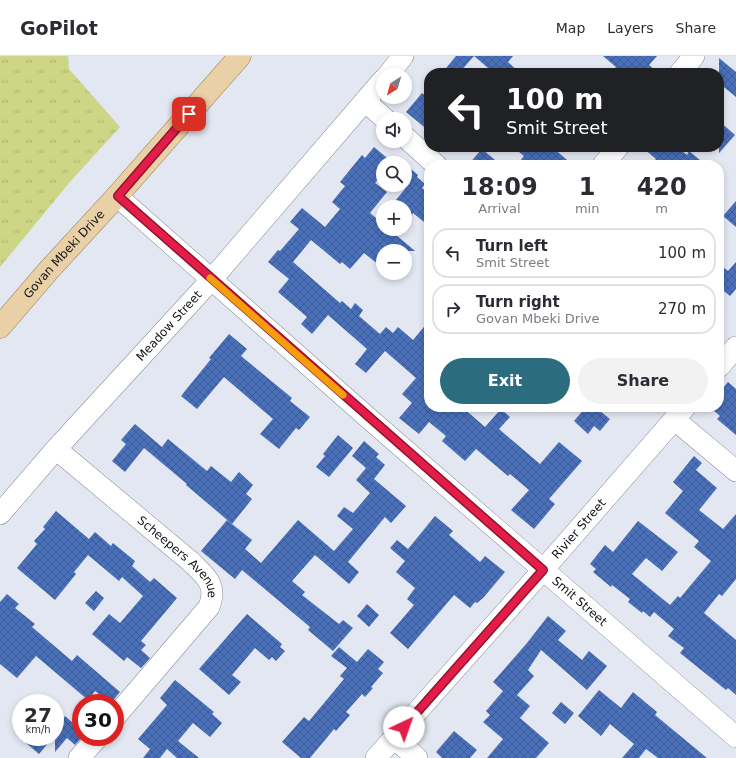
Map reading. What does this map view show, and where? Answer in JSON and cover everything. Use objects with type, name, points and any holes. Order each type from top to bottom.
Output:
[{"type":"main road","name":"Govan Mbeki Drive","points":[[0,327],[48,271],[118,196],[240,56]]},
{"type":"street","points":[[394,68],[404,56]]},
{"type":"street","points":[[684,68],[694,56]]},
{"type":"street","name":"Meadow Street","points":[[0,514],[56,449],[212,279],[376,89]]},
{"type":"street","points":[[365,102],[377,112]]},
{"type":"street","points":[[412,143],[430,160]]},
{"type":"street","points":[[607,160],[614,152]]},
{"type":"street","name":"Smit Street","points":[[118,196],[543,570],[736,737]]},
{"type":"street","points":[[724,361],[736,347]]},
{"type":"street","points":[[680,413],[736,471]]},
{"type":"street","name":"Rivier Street","points":[[376,758],[680,413]]},
{"type":"street","name":"Scheepers Avenue","points":[[56,449],[190,561],[205,576],[213,589],[213,598],[209,607],[124,706]]},
{"type":"street","points":[[394,738],[417,758]]},
{"type":"street","points":[[79,758],[90,746]]},
{"type":"green space","points":[[0,56],[68,56],[69,69],[120,127],[69,183],[0,267]]},
{"type":"building","points":[[456,56],[474,56],[463,68],[446,68]]},
{"type":"building","points":[[474,56],[513,56],[508,62],[515,68],[488,68]]},
{"type":"building","points":[[603,56],[657,56],[649,65],[652,68],[615,68],[616,67]]},
{"type":"building","points":[[719,58],[736,72],[736,97],[724,87],[724,68],[719,68]]},
{"type":"building","points":[[422,93],[424,95],[424,127],[412,117],[412,112],[406,112]]},
{"type":"building","points":[[724,125],[735,135],[724,147]]},
{"type":"building","points":[[374,147],[385,156],[376,156],[376,192],[387,192],[381,200],[376,200],[376,206],[370,213],[376,218],[376,236],[397,236],[407,244],[376,244],[376,262],[364,253],[350,269],[342,262],[340,264],[311,240],[293,262],[340,303],[342,301],[351,309],[355,303],[363,310],[359,316],[380,334],[386,327],[393,333],[398,327],[413,340],[424,327],[424,412],[468,412],[485,427],[498,412],[504,412],[510,417],[499,429],[540,464],[559,442],[582,461],[549,499],[555,504],[534,529],[511,510],[529,490],[510,474],[508,476],[476,449],[465,461],[442,441],[446,436],[429,422],[419,434],[399,418],[412,403],[402,394],[416,378],[385,351],[366,373],[355,364],[367,349],[328,315],[312,334],[301,324],[307,317],[278,292],[289,279],[268,262],[278,250],[280,251],[299,229],[290,222],[302,208],[325,227],[340,209],[332,202],[345,186],[340,182],[362,155],[365,158]]},
{"type":"building","points":[[479,152],[486,152],[495,160],[472,160]]},
{"type":"building","points":[[519,152],[558,152],[567,160],[521,160],[524,156]]},
{"type":"building","points":[[648,152],[683,152],[687,155],[690,152],[700,160],[655,160],[656,159]]},
{"type":"building","points":[[412,170],[424,183],[422,188],[424,190],[424,222],[413,213],[412,215],[412,200],[396,200],[402,192],[412,192]]},
{"type":"building","points":[[736,201],[736,227],[724,217],[724,215]]},
{"type":"building","points":[[736,262],[736,289],[730,296],[724,291],[724,268],[728,271]]},
{"type":"building","points":[[229,334],[247,349],[241,356],[292,398],[290,401],[310,417],[299,430],[296,428],[279,449],[260,434],[273,419],[224,377],[197,409],[181,396]]},
{"type":"building","points":[[728,382],[736,389],[736,435],[717,419],[720,416],[716,412],[724,412],[724,387]]},
{"type":"building","points":[[582,412],[601,412],[610,419],[600,431],[594,426],[588,434],[574,421]]},
{"type":"building","points":[[135,424],[162,447],[168,439],[207,471],[211,466],[231,482],[239,472],[253,485],[246,494],[252,499],[232,524],[144,448],[125,472],[112,461],[126,444],[121,440]]},
{"type":"building","points":[[338,435],[353,448],[329,477],[316,467],[325,456],[323,454]]},
{"type":"building","points":[[364,441],[379,454],[376,457],[385,465],[374,479],[406,506],[391,523],[385,517],[348,562],[359,572],[349,584],[315,555],[292,581],[305,592],[302,595],[339,624],[343,620],[353,628],[333,651],[308,630],[310,627],[242,570],[235,579],[201,551],[227,520],[252,540],[245,549],[261,563],[298,520],[334,551],[353,529],[337,516],[344,507],[353,513],[370,493],[356,480],[366,468],[352,456]]},
{"type":"building","points":[[694,456],[702,463],[696,470],[717,488],[699,510],[723,529],[736,514],[736,579],[722,596],[719,594],[704,613],[736,640],[736,695],[728,688],[726,690],[680,653],[684,648],[668,636],[674,629],[654,612],[650,617],[643,611],[642,613],[628,602],[630,599],[612,585],[611,587],[593,572],[596,569],[590,564],[605,545],[613,552],[638,521],[678,552],[662,571],[646,558],[632,574],[670,605],[678,596],[680,598],[711,561],[694,547],[699,541],[665,513],[683,491],[673,482]]},
{"type":"building","points":[[56,511],[89,539],[95,532],[111,546],[113,543],[135,561],[132,566],[150,582],[154,578],[177,598],[141,641],[146,645],[141,650],[150,658],[141,668],[127,657],[124,661],[92,634],[109,614],[120,623],[143,596],[122,577],[119,581],[88,555],[74,572],[76,574],[55,600],[17,568],[37,544],[34,541],[45,529],[43,527]]},
{"type":"building","points":[[435,516],[453,531],[449,535],[480,562],[485,556],[505,572],[483,598],[477,603],[475,602],[470,608],[454,595],[408,649],[390,633],[414,605],[407,599],[415,588],[396,572],[405,561],[390,548],[397,540],[408,549]]},
{"type":"building","points":[[96,591],[104,598],[94,611],[85,603]]},
{"type":"building","points":[[7,594],[19,604],[15,608],[35,624],[32,627],[72,661],[77,655],[120,692],[118,694],[99,694],[95,691],[93,694],[81,694],[36,656],[17,678],[0,664],[0,602]]},
{"type":"building","points":[[367,604],[379,615],[369,627],[357,616]]},
{"type":"building","points":[[247,614],[282,644],[280,647],[285,651],[276,661],[272,657],[269,660],[255,648],[232,675],[241,682],[229,695],[199,669]]},
{"type":"building","points":[[548,616],[566,631],[558,640],[582,660],[589,651],[607,666],[587,690],[541,650],[528,670],[534,676],[517,695],[530,706],[520,718],[549,743],[536,758],[487,758],[503,739],[483,722],[490,715],[486,711],[503,691],[493,682]]},
{"type":"building","points":[[339,647],[357,662],[368,649],[384,662],[378,669],[383,673],[365,697],[362,694],[346,712],[350,715],[336,731],[334,729],[310,758],[301,758],[282,742],[304,717],[309,721],[344,679],[340,676],[347,668],[331,656]]},
{"type":"building","points":[[175,680],[214,712],[212,714],[222,723],[210,737],[193,723],[178,741],[199,758],[177,758],[167,749],[160,758],[143,758],[150,749],[138,739],[167,705],[160,698]]},
{"type":"building","points":[[599,690],[621,708],[633,692],[657,712],[655,715],[707,758],[658,758],[646,749],[639,758],[622,758],[634,744],[610,724],[601,736],[578,716]]},
{"type":"building","points":[[561,702],[574,713],[565,724],[552,713]]},
{"type":"building","points":[[65,716],[72,722],[72,742],[67,738],[64,742]]},
{"type":"building","points":[[454,731],[477,750],[470,758],[442,758],[436,752]]},
{"type":"building","points":[[30,746],[46,746],[39,754]]},
{"type":"building","points":[[55,746],[60,746],[55,752]]},
{"type":"slow traffic","points":[[210,278],[343,395]]},
{"type":"route","points":[[189,114],[118,196],[374,423],[543,570],[404,727]]}]
